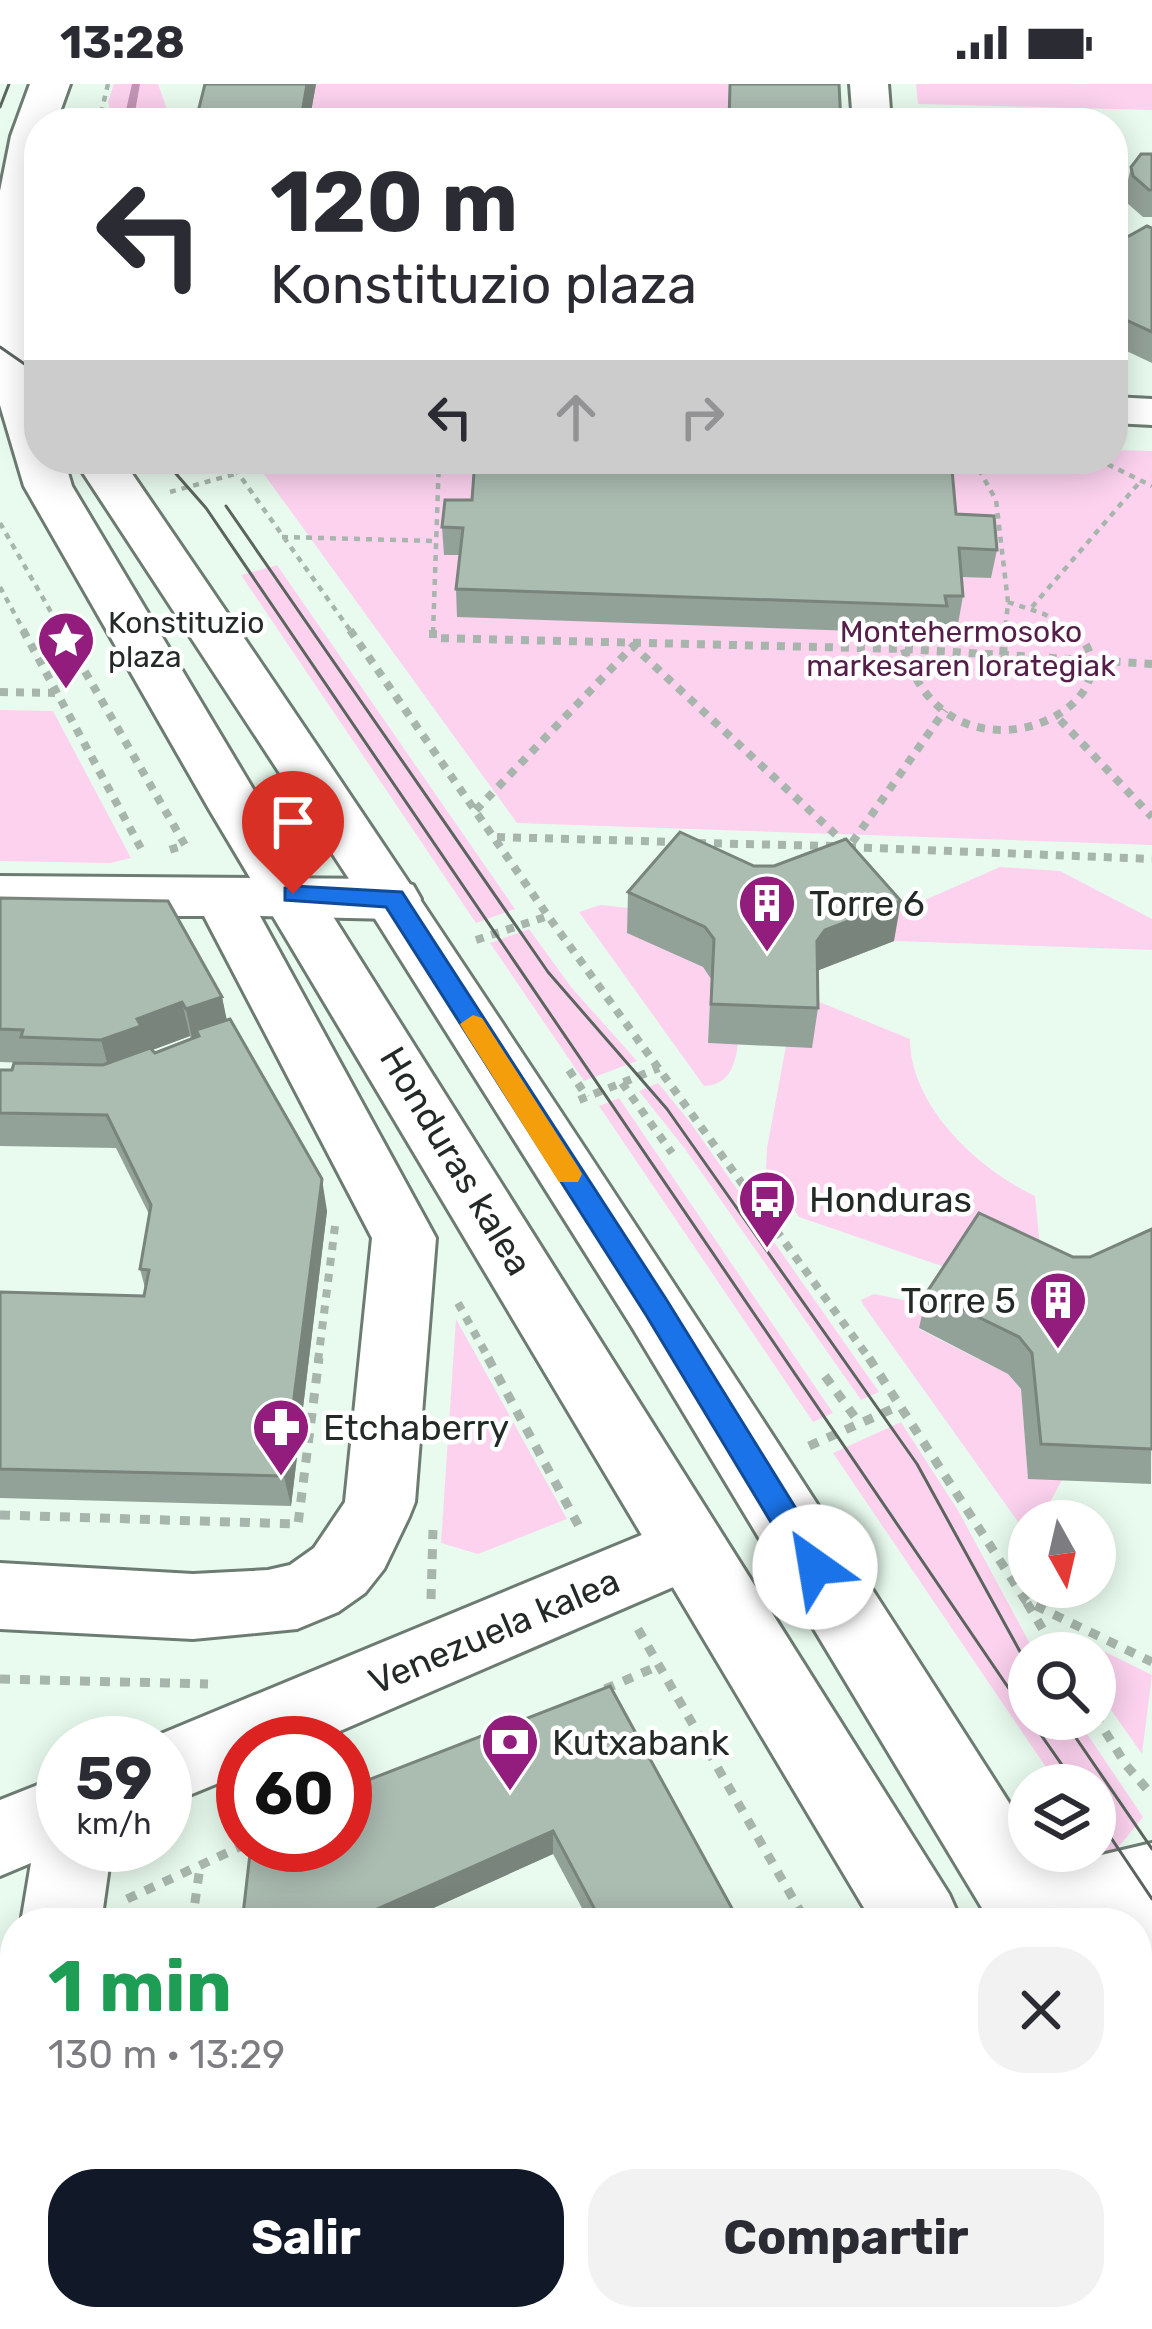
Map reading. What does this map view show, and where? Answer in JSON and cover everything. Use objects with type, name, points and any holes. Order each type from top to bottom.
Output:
[{"type":"main road","name":"Honduras kalea","points":[[19,366],[16,218],[24,174]]},
{"type":"main road","name":"Honduras kalea","points":[[98,474],[237,808],[911,1908]]},
{"type":"main road","name":"Honduras kalea","points":[[98,474],[393,898],[656,1307],[1023,1899]]},
{"type":"street","points":[[0,896],[393,898]]},
{"type":"street","points":[[0,1596],[228,1605],[298,1595],[340,1571],[367,1540],[380,1502],[404,1238],[222,897]]},
{"type":"street","name":"Venezuela kalea","points":[[192,1757],[690,1547]]},
{"type":"street","points":[[0,1838],[36,1823]]},
{"type":"street","points":[[1023,1899],[1032,1888],[1067,1896],[1124,1895],[1152,1882]]},
{"type":"path","points":[[238,474],[548,916],[856,1338],[1008,1573]]},
{"type":"path","points":[[438,474],[433,638],[904,649],[1152,664]]},
{"type":"path","points":[[982,474],[997,500],[1008,602],[1003,655]]},
{"type":"path","points":[[1123,474],[1152,486]]},
{"type":"path","points":[[1032,607],[1139,483]]},
{"type":"path","points":[[281,537],[436,542]]},
{"type":"path","points":[[0,587],[55,693],[0,692]]},
{"type":"path","points":[[904,649],[911,679],[958,720],[1023,727],[1060,720],[1089,703],[1102,679],[1100,661],[1083,634],[1032,607],[1008,602]]},
{"type":"path","points":[[476,810],[633,646]]},
{"type":"path","points":[[633,646],[849,847]]},
{"type":"path","points":[[849,847],[945,710]]},
{"type":"path","points":[[1060,720],[1152,817]]},
{"type":"path","points":[[497,837],[1152,859]]},
{"type":"path","points":[[476,941],[548,916]]},
{"type":"path","points":[[622,1083],[672,1153]]},
{"type":"path","points":[[0,1515],[298,1524],[336,1221]]},
{"type":"path","points":[[825,1376],[860,1424]]},
{"type":"path","points":[[611,1582],[797,1908]]},
{"type":"path","points":[[1040,1608],[1152,1662]]},
{"type":"path","points":[[596,1693],[658,1666]]},
{"type":"path","points":[[0,1678],[227,1685]]},
{"type":"path","points":[[1110,1740],[1152,1795]]},
{"type":"path","points":[[80,1892],[216,1858]]},
{"type":"path","points":[[194,1908],[200,1865]]},
{"type":"green space","points":[[114,84],[158,84],[167,108],[110,108]]},
{"type":"green space","points":[[316,84],[728,84],[728,108],[312,108]]},
{"type":"green space","points":[[916,84],[1152,84],[1152,110],[918,104]]},
{"type":"green space","name":"Montehermosoko markesaren lorategiak","points":[[1128,450],[1152,451],[1152,845],[517,823],[264,474],[1128,474]]},
{"type":"green space","points":[[277,565],[515,909],[476,923],[241,575]]},
{"type":"green space","points":[[0,710],[53,711],[131,858],[110,863],[0,861]]},
{"type":"green space","points":[[1000,867],[1060,871],[1152,919],[1152,950],[894,941],[877,921]]},
{"type":"green space","points":[[600,905],[647,910],[628,933],[703,967],[711,979],[708,1043],[738,1044],[725,1078],[704,1086],[579,912]]},
{"type":"green space","points":[[529,929],[571,987],[637,1061],[584,1081],[490,943]]},
{"type":"green space","points":[[812,999],[910,1039],[922,1088],[951,1132],[991,1170],[1035,1196],[1044,1286],[956,1271],[799,1217],[766,1170],[767,1148],[786,1046]]},
{"type":"green space","points":[[658,1083],[879,1392],[861,1400],[639,1091]]},
{"type":"green space","points":[[619,1098],[833,1413],[813,1422],[599,1106]]},
{"type":"green space","points":[[874,1294],[933,1306],[919,1329],[1008,1374],[1021,1389],[1028,1478],[1062,1480],[1051,1500],[1008,1500],[1008,1508],[861,1300]]},
{"type":"green space","points":[[456,1319],[567,1519],[478,1554],[441,1543]]},
{"type":"green space","points":[[901,1422],[959,1512],[1024,1632],[1008,1632],[1008,1711],[833,1453]]},
{"type":"green space","points":[[1116,1657],[1152,1675],[1142,1754],[1116,1717]]},
{"type":"green space","points":[[1028,1740],[1091,1740],[1107,1764],[1044,1764]]},
{"type":"green space","points":[[1116,1777],[1143,1817],[1116,1850]]},
{"type":"building","points":[[205,84],[307,84],[303,108],[199,108]]},
{"type":"building","points":[[730,84],[839,84],[840,108],[729,108]]},
{"type":"building","points":[[1141,154],[1152,154],[1152,190],[1133,176],[1131,167]]},
{"type":"building","points":[[1152,228],[1152,332],[1128,321],[1129,236]]},
{"type":"building","points":[[474,474],[952,474],[956,514],[994,516],[997,550],[959,548],[963,596],[945,596],[947,606],[456,589],[463,528],[442,527],[445,500],[472,500]]},
{"type":"building","points":[[680,832],[754,866],[774,866],[846,839],[901,901],[825,930],[817,941],[818,1008],[711,1004],[714,939],[705,927],[628,892]]},
{"type":"building","points":[[0,898],[168,901],[222,997],[186,1009],[182,1002],[137,1019],[141,1026],[101,1040],[21,1037],[23,1030],[0,1029]]},
{"type":"building","points":[[230,1019],[322,1179],[284,1476],[0,1469],[0,1292],[144,1296],[149,1270],[140,1269],[151,1205],[107,1115],[0,1113],[0,1070],[12,1070],[14,1063],[103,1065],[150,1048],[155,1053],[199,1036],[196,1030]]},
{"type":"building","name":"Torre 5","points":[[979,1213],[1073,1257],[1090,1257],[1152,1229],[1152,1449],[1041,1444],[1032,1353],[1019,1337],[927,1292]]},
{"type":"building","points":[[610,1686],[732,1908],[594,1908],[553,1831],[380,1908],[244,1908],[248,1872],[372,1872],[372,1779]]},
{"type":"waterway","points":[[131,108],[136,84]]},
{"type":"tram line","points":[[0,107],[9,84]]},
{"type":"tram line","points":[[0,347],[24,364]]},
{"type":"tram line","points":[[176,474],[206,508],[1008,1687]]},
{"type":"tram line","points":[[226,506],[548,972],[667,1109],[917,1464],[1009,1632]]},
{"type":"tram line","points":[[1045,1740],[1061,1764]]},
{"type":"tram line","points":[[1077,1740],[1152,1849]]},
{"type":"tram line","points":[[1116,1845],[1152,1899]]},
{"type":"slow traffic","points":[[473,1024],[569,1174]]},
{"type":"place","name":"Konstituzio plaza","points":[[66,691]]},
{"type":"place","name":"Torre 6","points":[[767,954]]},
{"type":"place","name":"Honduras","points":[[767,1250]]},
{"type":"place","name":"Torre 5","points":[[1058,1351]]},
{"type":"place","name":"Etchaberry","points":[[281,1478]]},
{"type":"place","name":"Kutxabank","points":[[510,1793]]},
{"type":"route","points":[[293,894],[393,898],[656,1307],[815,1567]]}]
